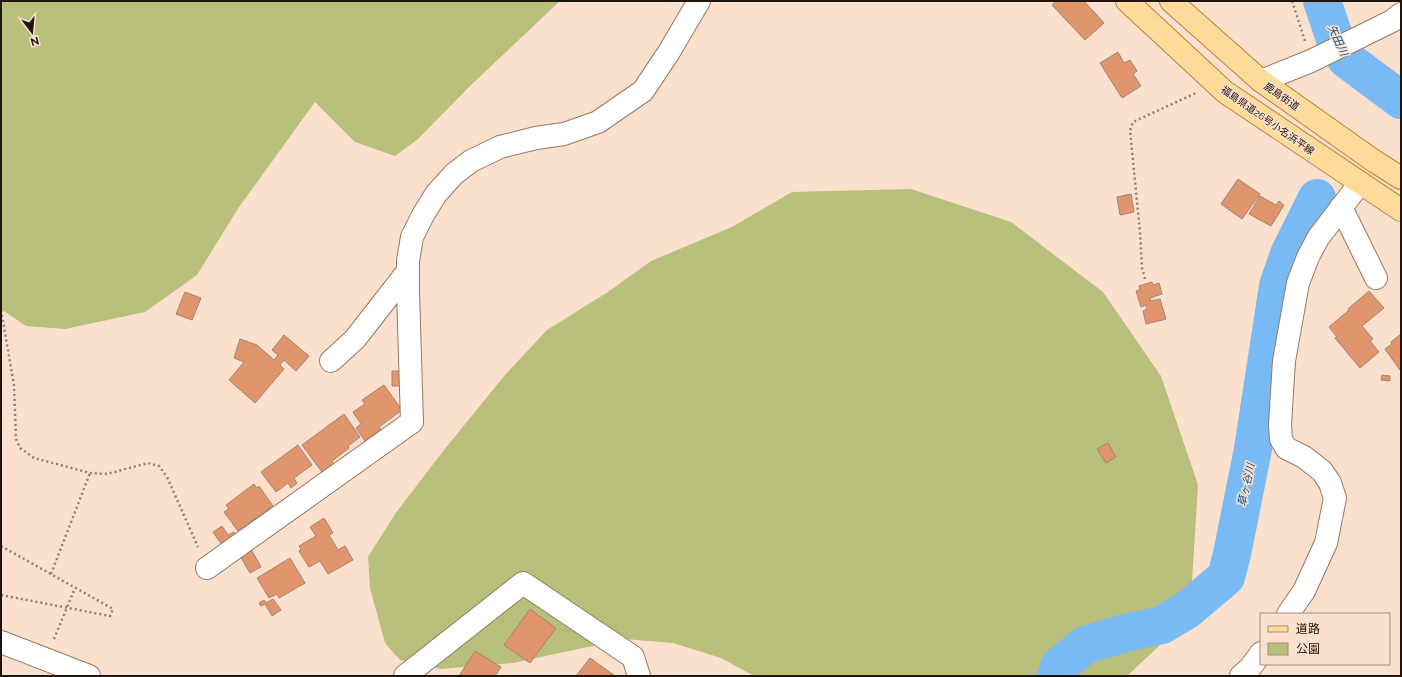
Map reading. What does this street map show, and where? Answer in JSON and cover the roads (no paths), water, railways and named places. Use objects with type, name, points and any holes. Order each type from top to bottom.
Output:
[{"type":"main road","name":"福島県道26号小名浜平線","points":[[1127,1],[1225,92],[1401,210]]},
{"type":"main road","name":"鹿島街道","points":[[1171,1],[1261,81],[1374,161],[1401,178]]},
{"type":"street","points":[[207,568],[412,422],[408,271],[412,237],[436,194],[454,174],[471,161],[500,147],[536,138],[564,134],[598,122],[637,95],[642,91],[669,52],[699,1]]},
{"type":"street","points":[[1261,81],[1319,57],[1392,21],[1401,14]]},
{"type":"street","points":[[1289,613],[1304,591],[1326,542],[1335,498],[1330,483],[1322,471],[1304,457],[1286,448],[1281,438],[1280,425],[1284,361],[1298,283],[1308,257],[1318,238],[1360,183]]},
{"type":"street","points":[[1341,207],[1376,278]]},
{"type":"street","points":[[332,361],[355,339],[408,271]]},
{"type":"street","points":[[408,675],[522,583],[633,657],[639,676]]},
{"type":"street","points":[[1,642],[89,676]]},
{"type":"street","points":[[1241,676],[1250,668],[1260,654]]},
{"type":"waterway","name":"矢田川","points":[[1322,1],[1334,36],[1346,59],[1401,100]]},
{"type":"waterway","name":"草ヶ谷川","points":[[1056,676],[1060,665],[1085,645],[1129,632],[1162,625],[1187,610],[1226,577],[1253,449],[1278,286],[1289,254],[1317,198]]}]
